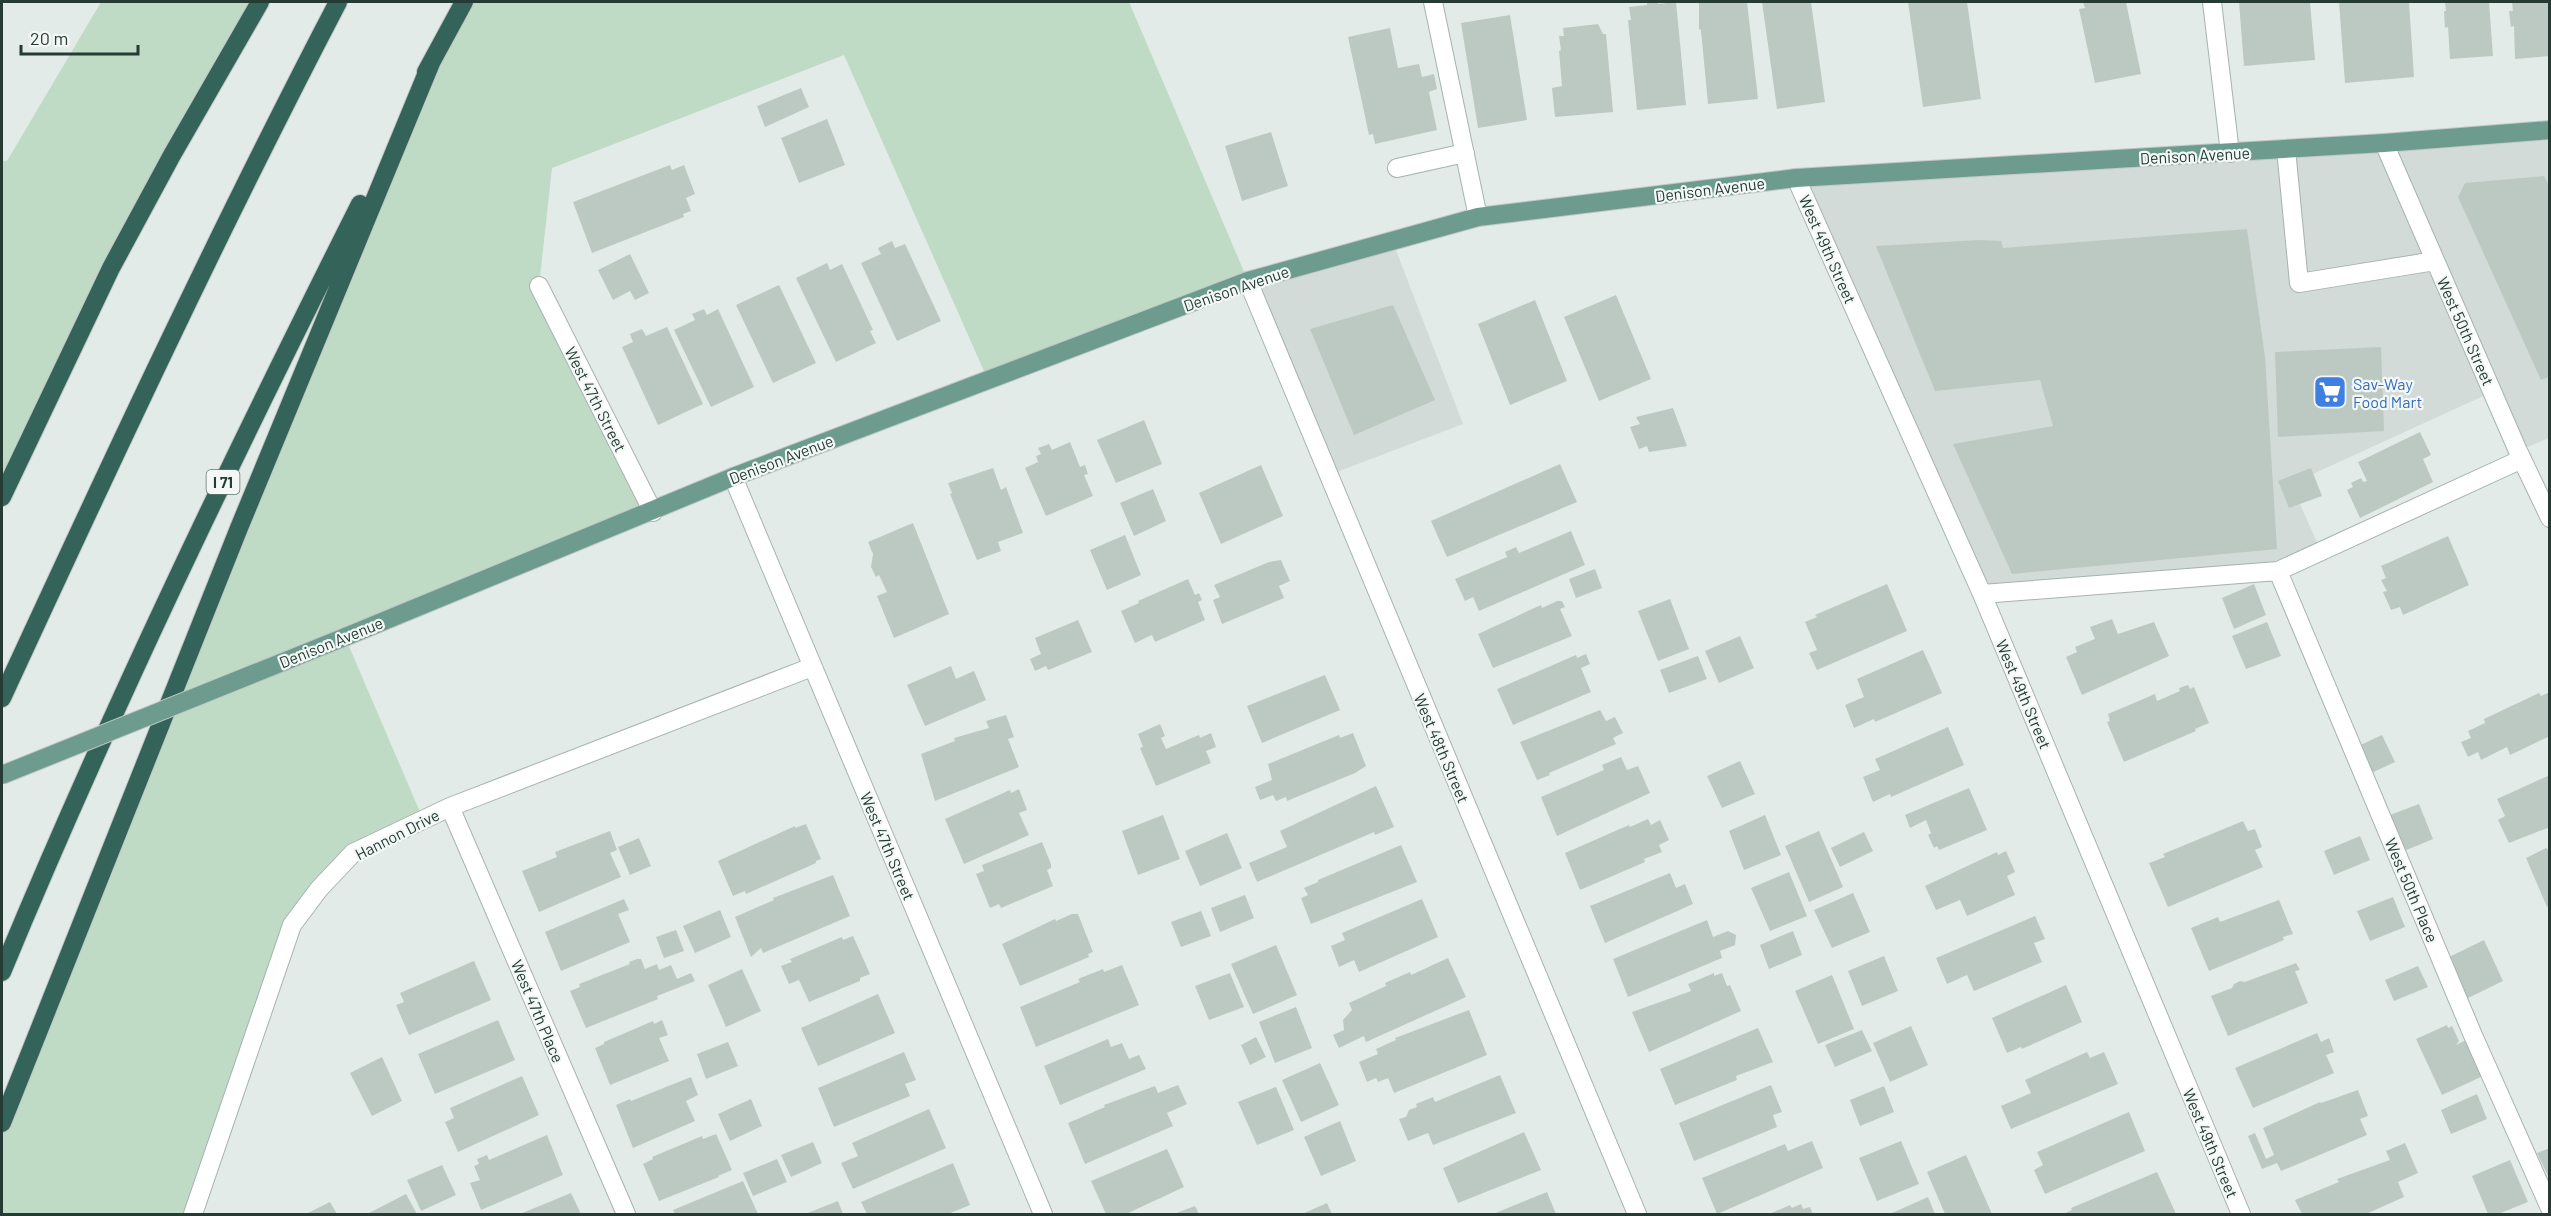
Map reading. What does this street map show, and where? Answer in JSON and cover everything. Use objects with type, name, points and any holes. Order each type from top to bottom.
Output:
[{"type":"highway","points":[[2,497],[111,268],[172,155],[260,2]]},
{"type":"highway","points":[[2,698],[136,410],[295,84],[338,2]]},
{"type":"highway","name":"I 71","points":[[2,972],[143,648],[277,370],[464,2]]},
{"type":"highway","points":[[2,1123],[234,539],[431,63]]},
{"type":"main road","name":"Denison Avenue","points":[[2,776],[653,512],[733,477],[1248,281],[1478,217],[1796,178],[2230,153],[2550,130]]},
{"type":"street","points":[[1433,2],[1478,217]]},
{"type":"street","points":[[2212,2],[2230,153]]},
{"type":"street","name":"West 50th Street","points":[[2384,143],[2550,518]]},
{"type":"street","points":[[2286,149],[2299,283],[2435,261]]},
{"type":"street","points":[[1397,168],[1465,153]]},
{"type":"street","name":"West 49th Street","points":[[1796,178],[1982,594],[2241,1215]]},
{"type":"street","name":"West 48th Street","points":[[1248,281],[1636,1215]]},
{"type":"street","name":"West 47th Street","points":[[539,286],[653,512]]},
{"type":"street","points":[[1982,594],[2278,571],[2522,459]]},
{"type":"street","name":"West 47th Street","points":[[733,477],[1043,1215]]},
{"type":"street","name":"West 50th Place","points":[[2278,571],[2472,1033],[2550,1208]]},
{"type":"street","name":"Hannon Drive","points":[[193,1215],[292,925],[319,889],[353,853],[450,807],[812,667]]},
{"type":"street","name":"West 47th Place","points":[[450,807],[626,1215]]},
{"type":"shaded area","points":[[2549,130],[2549,438],[2518,451],[2492,392],[2291,484],[2321,551],[2278,571],[1982,594],[1796,178]]},
{"type":"shaded area","points":[[1392,240],[1463,424],[1329,475],[1248,281]]},
{"type":"green space","points":[[101,2],[260,2],[2,497],[2,161],[7,161]]},
{"type":"green space","points":[[470,2],[1129,2],[1248,281],[988,380],[844,55],[552,168],[539,286],[653,512],[345,637],[423,819],[353,853],[292,925],[193,1214],[2,1214],[2,1123],[431,63]]},
{"type":"building","points":[[1647,2],[1658,2],[1658,4],[1676,2],[1686,105],[1637,110],[1628,20],[1631,20],[1629,7],[1647,5]]},
{"type":"building","points":[[1699,2],[1747,2],[1758,99],[1708,104],[1701,30],[1699,29]]},
{"type":"building","points":[[1762,2],[1811,2],[1825,102],[1777,109]]},
{"type":"building","points":[[1908,2],[1967,2],[1981,99],[1923,107]]},
{"type":"building","points":[[2083,2],[2126,2],[2141,74],[2095,83],[2079,9],[2085,8]]},
{"type":"building","points":[[2239,2],[2310,2],[2315,60],[2244,66]]},
{"type":"building","points":[[2339,2],[2409,2],[2414,77],[2345,83]]},
{"type":"building","points":[[2445,2],[2489,2],[2493,56],[2450,59],[2448,27],[2445,28]]},
{"type":"building","points":[[2512,2],[2550,2],[2550,56],[2515,59],[2514,26],[2511,27],[2509,11],[2513,11]]},
{"type":"building","points":[[1510,15],[1527,120],[1478,128],[1461,23]]},
{"type":"building","points":[[1598,24],[1603,34],[1606,34],[1613,112],[1555,117],[1552,88],[1562,86],[1559,36],[1564,36],[1563,28]]},
{"type":"building","points":[[1390,28],[1398,68],[1419,64],[1422,77],[1434,74],[1437,89],[1429,92],[1437,130],[1375,144],[1373,134],[1369,135],[1348,37]]},
{"type":"building","points":[[801,88],[809,107],[765,127],[757,106]]},
{"type":"building","points":[[827,119],[845,165],[799,183],[781,138]]},
{"type":"building","points":[[1271,132],[1288,186],[1242,201],[1225,146]]},
{"type":"building","points":[[670,165],[672,170],[684,165],[695,194],[686,198],[691,211],[683,214],[684,217],[592,253],[573,202]]},
{"type":"building","points":[[2544,176],[2550,188],[2550,376],[2541,380],[2458,197],[2465,183]]},
{"type":"building","points":[[2247,229],[2265,357],[2277,549],[2012,574],[1953,444],[2053,426],[2040,380],[1935,391],[1876,246],[1979,240],[2001,241],[2003,248]]},
{"type":"building","points":[[892,241],[895,248],[905,244],[941,321],[897,341],[861,263],[881,254],[878,248]]},
{"type":"building","points":[[630,254],[649,293],[635,300],[630,291],[613,300],[598,270]]},
{"type":"building","points":[[827,263],[830,270],[842,264],[873,330],[870,331],[876,343],[836,362],[796,278]]},
{"type":"building","points":[[779,285],[816,363],[773,383],[736,305]]},
{"type":"building","points":[[1616,295],[1651,379],[1599,401],[1564,317]]},
{"type":"building","points":[[1535,300],[1567,381],[1510,405],[1478,324]]},
{"type":"building","points":[[1393,305],[1435,400],[1354,435],[1310,329]]},
{"type":"building","points":[[704,309],[707,315],[718,309],[754,387],[711,407],[674,330],[695,320],[692,314]]},
{"type":"building","points":[[667,327],[703,404],[658,425],[622,347],[633,342],[630,334],[642,329],[646,336]]},
{"type":"building","name":"Sav-Way Food Mart","points":[[2381,347],[2384,431],[2278,437],[2275,352]]},
{"type":"building","points":[[1673,408],[1687,446],[1649,452],[1647,446],[1639,449],[1630,427],[1640,424],[1636,417]]},
{"type":"building","points":[[1144,420],[1162,464],[1116,483],[1097,440]]},
{"type":"building","points":[[2420,432],[2431,455],[2423,459],[2433,482],[2360,518],[2347,490],[2353,487],[2351,483],[2361,478],[2363,482],[2367,481],[2358,462]]},
{"type":"building","points":[[1070,442],[1080,467],[1085,465],[1088,474],[1084,475],[1093,496],[1046,516],[1025,468],[1038,462],[1036,456],[1041,454],[1038,448],[1049,444],[1052,450]]},
{"type":"building","points":[[1560,464],[1577,502],[1447,557],[1431,521]]},
{"type":"building","points":[[1261,465],[1283,516],[1221,544],[1199,493]]},
{"type":"building","points":[[993,468],[1001,490],[1006,487],[1023,533],[998,542],[1001,551],[977,560],[950,494],[952,493],[948,483]]},
{"type":"building","points":[[2311,468],[2322,496],[2289,508],[2278,481]]},
{"type":"building","points":[[1153,489],[1166,521],[1134,536],[1120,503]]},
{"type":"building","points":[[913,523],[949,614],[894,638],[877,596],[887,592],[879,575],[876,577],[871,567],[873,554],[868,542]]},
{"type":"building","points":[[1571,531],[1585,565],[1479,611],[1473,597],[1465,601],[1455,579],[1507,557],[1505,552],[1516,547],[1519,553]]},
{"type":"building","points":[[1125,535],[1141,575],[1107,590],[1090,550]]},
{"type":"building","points":[[2448,536],[2469,585],[2403,615],[2400,607],[2391,610],[2383,592],[2387,591],[2381,580],[2386,578],[2381,566]]},
{"type":"building","points":[[1281,560],[1290,581],[1279,586],[1284,598],[1222,624],[1213,600],[1220,597],[1214,585],[1269,562]]},
{"type":"building","points":[[1595,569],[1602,588],[1576,598],[1569,579]]},
{"type":"building","points":[[1188,579],[1195,595],[1199,593],[1202,600],[1198,602],[1205,620],[1155,642],[1152,635],[1135,643],[1121,611]]},
{"type":"building","points":[[1887,584],[1907,631],[1817,670],[1809,653],[1817,650],[1805,622],[1817,617],[1815,615]]},
{"type":"building","points":[[2254,584],[2266,615],[2234,629],[2222,598]]},
{"type":"building","points":[[1670,599],[1689,649],[1658,661],[1638,611]]},
{"type":"building","points":[[1562,601],[1565,607],[1560,609],[1572,636],[1493,668],[1478,634],[1541,605],[1542,608]]},
{"type":"building","points":[[2112,619],[2118,634],[2154,622],[2169,656],[2082,695],[2066,657],[2077,652],[2075,647],[2095,639],[2090,627]]},
{"type":"building","points":[[1078,620],[1092,652],[1048,670],[1046,666],[1035,671],[1030,659],[1041,654],[1035,638]]},
{"type":"building","points":[[2267,622],[2281,656],[2246,669],[2232,636]]},
{"type":"building","points":[[1740,636],[1754,668],[1719,683],[1705,651]]},
{"type":"building","points":[[1923,650],[1942,693],[1875,722],[1874,719],[1854,728],[1845,705],[1864,697],[1857,679]]},
{"type":"building","points":[[1586,654],[1590,664],[1581,668],[1591,692],[1513,725],[1497,689],[1576,655],[1577,658]]},
{"type":"building","points":[[1698,656],[1707,679],[1669,693],[1660,670]]},
{"type":"building","points":[[951,666],[956,679],[974,671],[986,700],[925,726],[907,685]]},
{"type":"building","points":[[1325,675],[1340,710],[1262,743],[1247,706]]},
{"type":"building","points":[[2188,685],[2190,689],[2194,687],[2209,723],[2195,729],[2196,731],[2124,762],[2107,722],[2110,721],[2108,714],[2155,694],[2157,701]]},
{"type":"building","points":[[2550,692],[2550,736],[2510,755],[2507,747],[2481,760],[2478,752],[2468,757],[2461,742],[2471,738],[2468,731],[2485,723],[2484,719],[2539,693],[2541,696]]},
{"type":"building","points":[[1600,710],[1606,721],[1615,717],[1623,733],[1613,738],[1616,744],[1537,780],[1520,742]]},
{"type":"building","points":[[1006,715],[1014,737],[1008,739],[1019,767],[935,801],[921,754],[955,741],[954,738],[989,728],[986,721]]},
{"type":"building","points":[[1160,724],[1165,736],[1161,738],[1166,749],[1199,735],[1200,738],[1211,733],[1216,747],[1206,751],[1211,763],[1156,786],[1140,748],[1143,747],[1138,734]]},
{"type":"building","points":[[1948,727],[1964,765],[1891,797],[1890,794],[1873,802],[1863,777],[1880,770],[1875,759]]},
{"type":"building","points":[[1353,733],[1366,766],[1355,773],[1287,801],[1286,797],[1276,801],[1273,795],[1260,800],[1255,787],[1272,780],[1268,764],[1339,735],[1340,738]]},
{"type":"building","points":[[2382,735],[2395,762],[2365,776],[2352,749]]},
{"type":"building","points":[[1621,757],[1627,770],[1638,766],[1650,793],[1557,836],[1541,797],[1604,770],[1602,765]]},
{"type":"building","points":[[1740,761],[1755,794],[1722,808],[1707,776]]},
{"type":"building","points":[[2550,775],[2550,827],[2509,843],[2498,820],[2505,816],[2497,799]]},
{"type":"building","points":[[1376,786],[1394,827],[1375,835],[1374,832],[1257,882],[1249,863],[1287,847],[1280,831]]},
{"type":"building","points":[[1969,788],[1987,830],[1939,850],[1937,846],[1934,848],[1928,835],[1931,833],[1926,820],[1910,828],[1905,815]]},
{"type":"building","points":[[1019,789],[1027,810],[1019,813],[1029,835],[964,864],[945,819],[1010,790],[1011,793]]},
{"type":"building","points":[[2419,804],[2433,839],[2404,851],[2390,815]]},
{"type":"building","points":[[1163,815],[1180,859],[1138,875],[1122,831]]},
{"type":"building","points":[[1765,815],[1781,855],[1744,870],[1729,831]]},
{"type":"building","points":[[1648,819],[1651,825],[1660,820],[1669,840],[1659,845],[1662,852],[1644,859],[1645,862],[1580,890],[1565,853]]},
{"type":"building","points":[[2243,821],[2248,831],[2255,829],[2262,847],[2255,850],[2263,867],[2168,907],[2149,863],[2165,857],[2163,854]]},
{"type":"building","points":[[806,824],[821,859],[746,894],[745,891],[733,896],[718,861],[795,826],[795,828]]},
{"type":"building","points":[[610,831],[617,850],[610,853],[621,877],[539,912],[522,871],[557,857],[555,852]]},
{"type":"building","points":[[1819,831],[1843,887],[1809,902],[1785,846]]},
{"type":"building","points":[[1864,832],[1873,851],[1840,867],[1831,848]]},
{"type":"building","points":[[1227,833],[1242,868],[1200,886],[1185,851]]},
{"type":"building","points":[[2360,836],[2370,860],[2334,875],[2324,851]]},
{"type":"building","points":[[639,838],[651,866],[630,875],[618,847]]},
{"type":"building","points":[[1042,842],[1051,864],[1051,868],[1047,870],[1053,886],[1001,908],[999,904],[990,908],[976,874],[984,871],[982,865]]},
{"type":"building","points":[[1401,845],[1417,882],[1311,924],[1301,898],[1308,895],[1304,888]]},
{"type":"building","points":[[2546,848],[2550,851],[2550,906],[2547,907],[2526,858]]},
{"type":"building","points":[[2006,851],[2015,872],[2007,876],[2015,895],[1967,916],[1960,900],[1936,910],[1925,886],[1997,852],[1998,855]]},
{"type":"building","points":[[1789,872],[1807,916],[1770,931],[1751,888]]},
{"type":"building","points":[[1670,873],[1676,888],[1685,884],[1693,904],[1605,943],[1590,906]]},
{"type":"building","points":[[833,875],[850,916],[763,953],[761,948],[751,957],[735,917],[774,900],[773,898]]},
{"type":"building","points":[[1853,893],[1870,932],[1832,948],[1814,910]]},
{"type":"building","points":[[1245,895],[1254,918],[1220,932],[1211,908]]},
{"type":"building","points":[[2393,897],[2405,927],[2370,941],[2357,911]]},
{"type":"building","points":[[624,899],[629,910],[618,914],[630,942],[561,971],[545,932]]},
{"type":"building","points":[[1422,899],[1438,937],[1359,972],[1354,960],[1339,967],[1331,946],[1345,940],[1342,933]]},
{"type":"building","points":[[2279,900],[2293,934],[2283,937],[2284,940],[2209,971],[2191,928],[2218,917],[2220,922]]},
{"type":"building","points":[[720,910],[731,937],[695,953],[683,926]]},
{"type":"building","points":[[1201,911],[1211,936],[1181,947],[1171,922]]},
{"type":"building","points":[[1072,914],[1078,914],[1093,952],[1088,954],[1089,957],[1020,986],[1002,944],[1055,919],[1056,921]]},
{"type":"building","points":[[2035,916],[2045,939],[2034,943],[2042,962],[1974,991],[1967,975],[1947,984],[1936,958]]},
{"type":"building","points":[[1707,920],[1713,937],[1728,931],[1736,935],[1735,945],[1720,951],[1722,958],[1628,997],[1613,959]]},
{"type":"building","points":[[676,930],[684,951],[664,958],[656,937]]},
{"type":"building","points":[[1793,931],[1802,955],[1769,969],[1760,945]]},
{"type":"building","points":[[853,936],[870,974],[860,978],[860,981],[809,1002],[799,980],[789,984],[781,966],[792,962],[790,959],[842,937],[843,940]]},
{"type":"building","points":[[2484,940],[2503,981],[2466,999],[2447,958]]},
{"type":"building","points":[[1276,945],[1297,995],[1253,1014],[1231,964]]},
{"type":"building","points":[[1884,956],[1898,991],[1862,1006],[1848,971]]},
{"type":"building","points":[[1448,958],[1466,997],[1366,1042],[1364,1036],[1339,1048],[1333,1035],[1344,1030],[1343,1020],[1352,1010],[1349,1003],[1386,986],[1385,983],[1410,972],[1411,975]]},
{"type":"building","points":[[641,959],[645,969],[657,964],[659,970],[671,965],[677,979],[691,973],[695,981],[657,996],[658,999],[586,1028],[570,991],[580,987],[579,984],[630,964],[629,962]]},
{"type":"building","points":[[474,961],[491,1000],[409,1035],[396,1005],[404,1002],[400,993]]},
{"type":"building","points":[[2296,963],[2300,970],[2295,971],[2308,1003],[2228,1036],[2211,996],[2232,988],[2240,981],[2245,982]]},
{"type":"building","points":[[1122,965],[1139,1005],[1036,1047],[1020,1007],[1080,982],[1078,979],[1103,969],[1104,972]]},
{"type":"building","points":[[2418,966],[2428,987],[2394,1001],[2385,980]]},
{"type":"building","points":[[742,969],[761,1011],[726,1027],[708,985]]},
{"type":"building","points":[[1230,973],[1244,1007],[1209,1020],[1195,986]]},
{"type":"building","points":[[1714,973],[1714,976],[1722,973],[1741,1011],[1649,1052],[1632,1012],[1691,991],[1688,984]]},
{"type":"building","points":[[1832,975],[1854,1029],[1818,1044],[1795,991]]},
{"type":"building","points":[[2066,985],[2082,1022],[2022,1049],[2021,1047],[2007,1053],[1992,1018]]},
{"type":"building","points":[[878,994],[895,1033],[818,1066],[801,1028]]},
{"type":"building","points":[[1296,1007],[1312,1048],[1275,1063],[1259,1022]]},
{"type":"building","points":[[1469,1010],[1487,1055],[1394,1093],[1388,1078],[1378,1082],[1376,1078],[1367,1082],[1359,1062],[1378,1054],[1376,1049],[1396,1040],[1395,1038]]},
{"type":"building","points":[[498,1020],[515,1060],[435,1094],[418,1054]]},
{"type":"building","points":[[662,1020],[668,1035],[659,1038],[669,1061],[610,1085],[595,1048],[653,1021],[654,1024]]},
{"type":"building","points":[[2447,1025],[2448,1028],[2452,1026],[2459,1041],[2456,1045],[2466,1040],[2483,1076],[2442,1095],[2416,1039]]},
{"type":"building","points":[[1911,1026],[1928,1065],[1890,1082],[1873,1043]]},
{"type":"building","points":[[1758,1028],[1773,1062],[1736,1076],[1737,1080],[1675,1105],[1660,1069]]},
{"type":"building","points":[[1862,1030],[1872,1051],[1835,1067],[1825,1045]]},
{"type":"building","points":[[2317,1033],[2321,1042],[2329,1038],[2334,1052],[2326,1055],[2334,1073],[2253,1108],[2235,1068]]},
{"type":"building","points":[[1256,1037],[1266,1057],[1250,1065],[1241,1045]]},
{"type":"building","points":[[1108,1039],[1111,1047],[1122,1043],[1129,1059],[1139,1055],[1146,1069],[1060,1105],[1044,1066]]},
{"type":"building","points":[[728,1042],[738,1066],[706,1079],[697,1054]]},
{"type":"building","points":[[904,1052],[916,1080],[905,1084],[910,1096],[834,1127],[818,1088]]},
{"type":"building","points":[[2087,1052],[2090,1058],[2104,1052],[2118,1084],[2011,1129],[2001,1106],[2031,1093],[2025,1080]]},
{"type":"building","points":[[382,1057],[402,1101],[372,1116],[350,1073]]},
{"type":"building","points":[[1320,1063],[1339,1105],[1301,1122],[1282,1080]]},
{"type":"building","points":[[1500,1075],[1516,1113],[1433,1145],[1428,1133],[1408,1141],[1399,1119],[1406,1117],[1409,1110],[1417,1107],[1416,1104],[1433,1097],[1435,1102]]},
{"type":"building","points":[[522,1076],[539,1115],[458,1152],[445,1122],[454,1118],[450,1108]]},
{"type":"building","points":[[691,1077],[698,1095],[686,1101],[695,1121],[633,1148],[616,1105]]},
{"type":"building","points":[[1178,1085],[1187,1104],[1167,1113],[1173,1126],[1085,1164],[1068,1123],[1105,1107],[1104,1105],[1155,1086],[1158,1093]]},
{"type":"building","points":[[1771,1085],[1782,1112],[1773,1115],[1777,1127],[1694,1161],[1679,1123]]},
{"type":"building","points":[[1884,1086],[1894,1112],[1860,1126],[1850,1100]]},
{"type":"building","points":[[1276,1087],[1294,1130],[1257,1145],[1238,1102]]},
{"type":"building","points":[[2358,1090],[2368,1116],[2360,1119],[2367,1135],[2281,1171],[2277,1163],[2262,1169],[2248,1136],[2255,1133],[2266,1159],[2274,1155],[2263,1128],[2320,1102]]},
{"type":"building","points":[[2477,1094],[2487,1119],[2451,1134],[2441,1110]]},
{"type":"building","points":[[751,1099],[762,1126],[730,1141],[718,1114]]},
{"type":"building","points":[[929,1109],[946,1148],[853,1189],[841,1163],[858,1156],[852,1143]]},
{"type":"building","points":[[2129,1112],[2145,1151],[2045,1194],[2034,1170],[2043,1165],[2037,1152]]},
{"type":"building","points":[[1340,1121],[1356,1161],[1321,1176],[1304,1137]]},
{"type":"building","points":[[1524,1132],[1541,1170],[1458,1203],[1443,1168]]},
{"type":"building","points":[[716,1134],[732,1170],[659,1201],[643,1164],[653,1159],[652,1157],[702,1136],[703,1139]]},
{"type":"building","points":[[547,1135],[563,1175],[481,1210],[470,1183],[480,1180],[474,1166],[479,1164],[477,1159],[487,1155],[489,1160]]},
{"type":"building","points":[[1812,1141],[1823,1168],[1717,1214],[1702,1178],[1785,1144],[1788,1151]]},
{"type":"building","points":[[1901,1141],[1919,1184],[1877,1201],[1859,1158]]},
{"type":"building","points":[[813,1142],[822,1163],[791,1177],[781,1155]]},
{"type":"building","points":[[2405,1143],[2418,1173],[2398,1182],[2404,1197],[2366,1214],[2302,1214],[2295,1200],[2339,1182],[2337,1179],[2390,1160],[2386,1151]]},
{"type":"building","points":[[2550,1148],[2550,1180],[2537,1153]]},
{"type":"building","points":[[1167,1149],[1184,1187],[1126,1214],[1106,1214],[1091,1181]]},
{"type":"building","points":[[1966,1155],[1992,1214],[1945,1214],[1927,1172]]},
{"type":"building","points":[[777,1159],[787,1182],[753,1196],[743,1173]]},
{"type":"building","points":[[2510,1160],[2528,1202],[2498,1214],[2488,1214],[2472,1176]]},
{"type":"building","points":[[953,1163],[970,1205],[948,1214],[867,1214],[861,1202]]},
{"type":"building","points":[[442,1165],[456,1195],[421,1211],[407,1180]]},
{"type":"building","points":[[2157,1172],[2176,1214],[2063,1214],[2072,1210],[2071,1208]]},
{"type":"building","points":[[743,1181],[758,1214],[675,1214],[673,1210]]},
{"type":"building","points":[[1547,1192],[1556,1214],[1493,1214]]},
{"type":"building","points":[[571,1193],[581,1214],[520,1214]]},
{"type":"building","points":[[406,1194],[417,1214],[367,1214]]},
{"type":"building","points":[[1928,1197],[1935,1214],[1892,1214],[1892,1213]]},
{"type":"building","points":[[838,1201],[843,1214],[805,1214]]},
{"type":"building","points":[[330,1202],[337,1214],[306,1214]]},
{"type":"building","points":[[1327,1203],[1332,1214],[1302,1214]]},
{"type":"building","points":[[1801,1204],[1803,1209],[1810,1207],[1813,1214],[1769,1214],[1790,1205],[1792,1208]]},
{"type":"building","points":[[1195,1206],[1199,1214],[1174,1214]]},
{"type":"place","name":"Sav-Way Food Mart","points":[[2330,392]]}]
